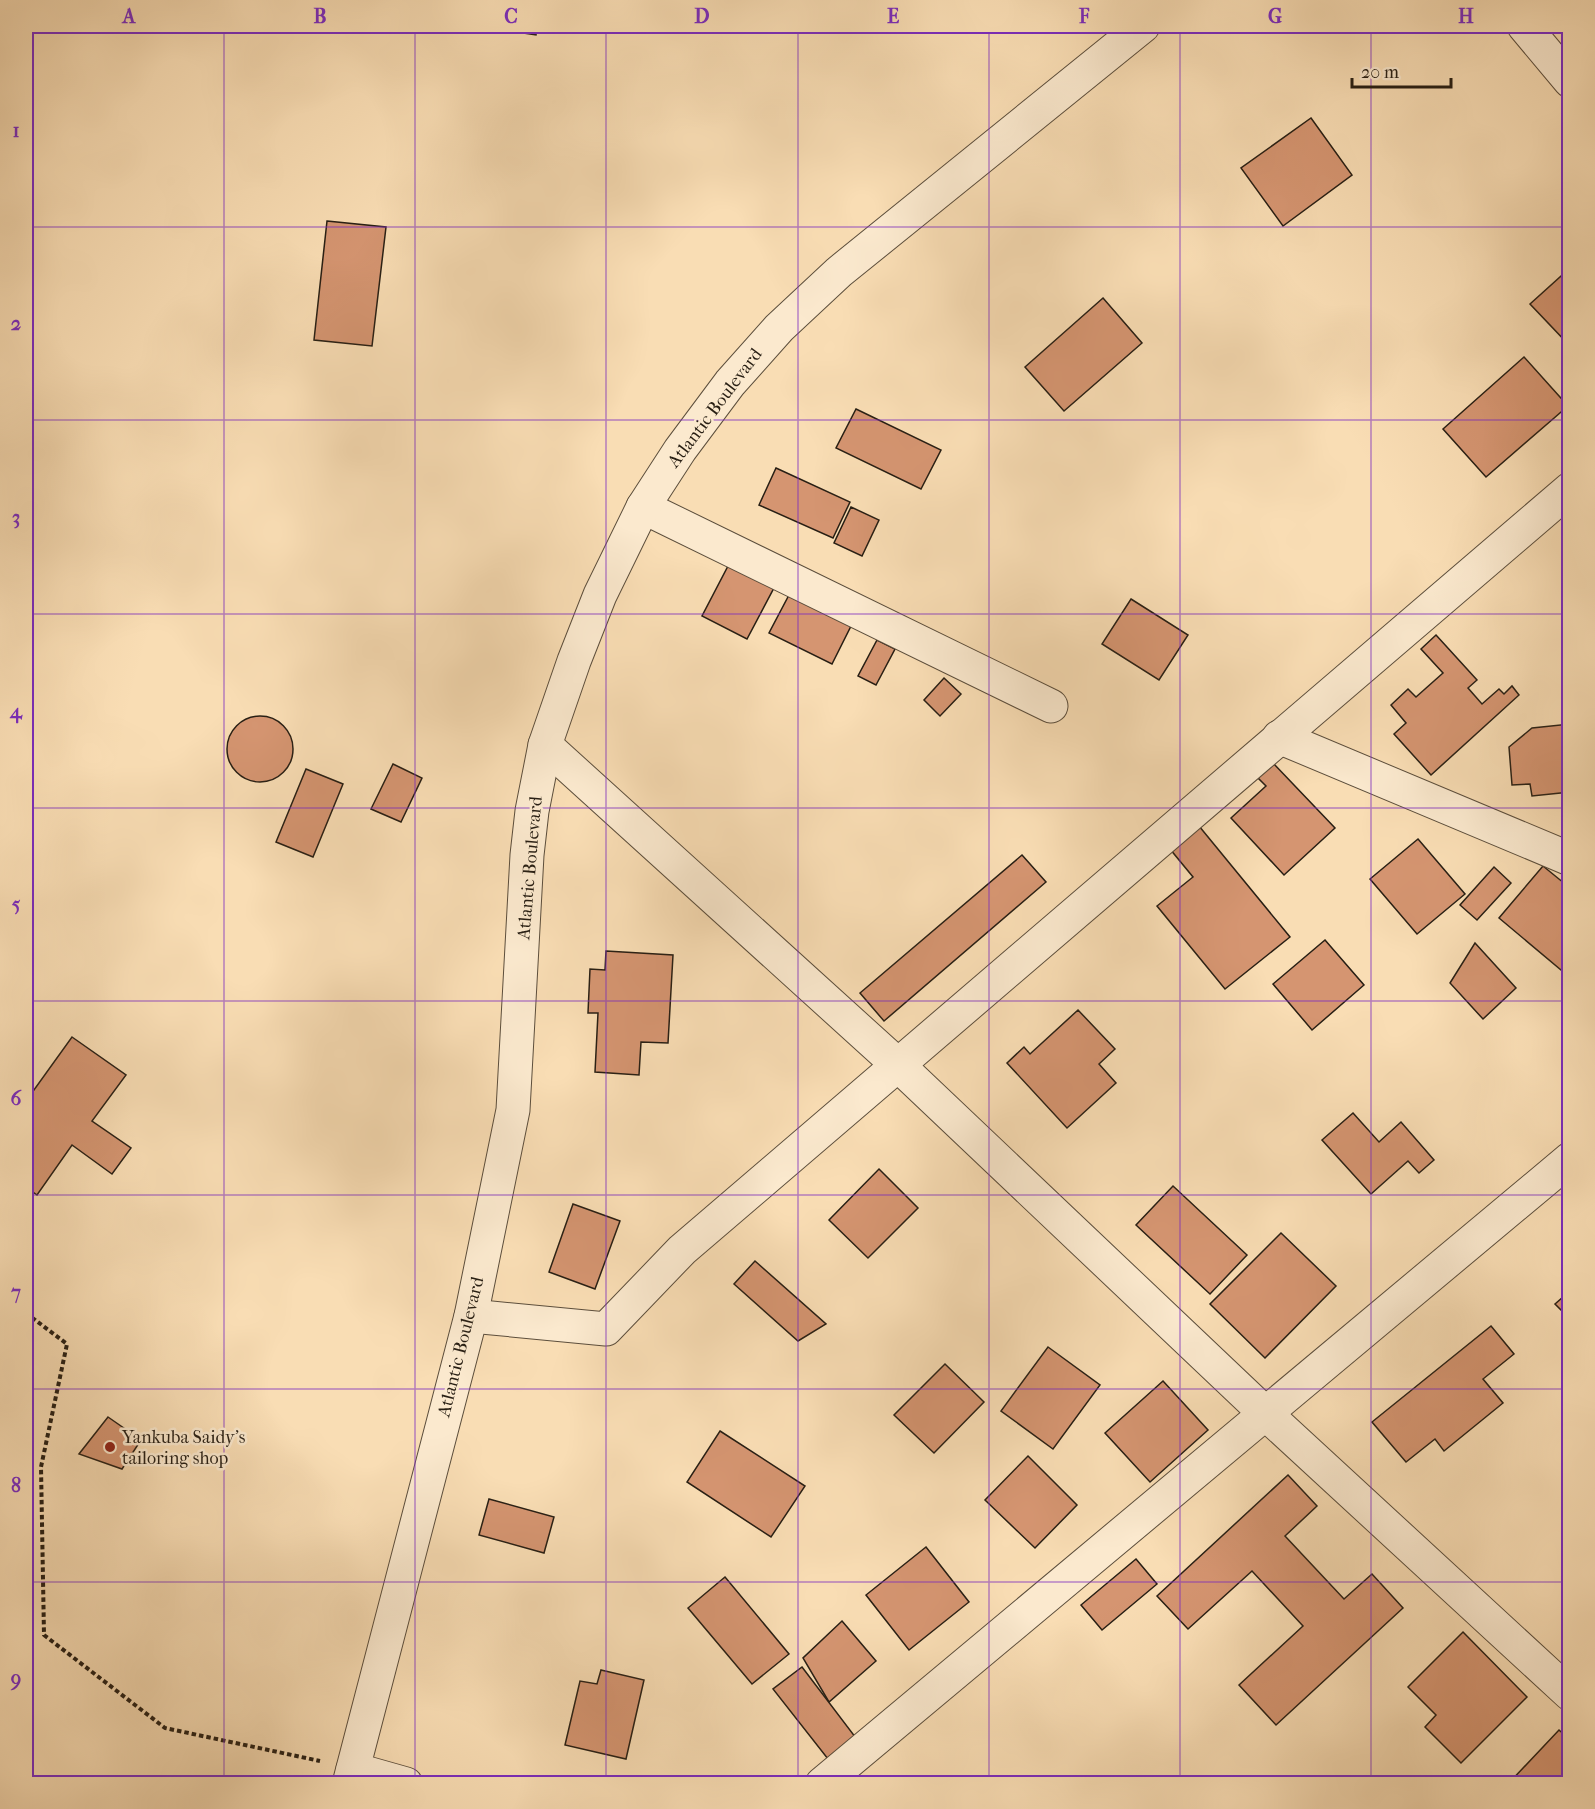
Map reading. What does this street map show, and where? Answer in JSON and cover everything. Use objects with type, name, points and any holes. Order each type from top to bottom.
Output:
[{"type":"street","name":"Atlantic Boulevard","points":[[351,1776],[471,1316],[513,1110],[527,855],[532,811],[546,746],[574,661],[600,595],[644,507],[680,450],[730,383],[779,328],[839,272],[1143,26]]},
{"type":"street","points":[[1524,26],[1569,81]]},
{"type":"street","points":[[471,1316],[606,1329],[682,1250],[1569,489]]},
{"type":"street","points":[[644,507],[1050,706]]},
{"type":"street","points":[[1279,737],[1569,859]]},
{"type":"street","points":[[546,746],[898,1065],[1266,1414],[1569,1694]]},
{"type":"street","points":[[822,1784],[1569,1159]]},
{"type":"street","points":[[351,1776],[406,1784]]},
{"type":"path","points":[[26,1313],[67,1344],[41,1467],[44,1635],[165,1728],[351,1776]]},
{"type":"building","points":[[478,26],[537,26],[536,35]]},
{"type":"building","points":[[1311,118],[1352,175],[1283,226],[1241,168]]},
{"type":"building","points":[[327,221],[386,227],[372,346],[314,340]]},
{"type":"building","points":[[1570,268],[1570,346],[1530,304]]},
{"type":"building","points":[[1103,298],[1142,343],[1064,411],[1025,367]]},
{"type":"building","points":[[1524,357],[1568,406],[1486,477],[1443,429]]},
{"type":"building","points":[[856,409],[941,450],[921,489],[836,448]]},
{"type":"building","points":[[776,468],[850,502],[833,538],[759,505]]},
{"type":"building","points":[[851,507],[879,520],[862,556],[834,543]]},
{"type":"building","points":[[740,543],[785,567],[747,639],[702,616]]},
{"type":"building","points":[[789,595],[851,626],[832,664],[769,633]]},
{"type":"building","points":[[1131,599],[1188,635],[1159,680],[1102,644]]},
{"type":"building","points":[[1436,635],[1477,680],[1468,688],[1482,704],[1499,689],[1504,694],[1512,686],[1519,695],[1431,775],[1394,734],[1406,723],[1391,705],[1408,689],[1416,697],[1443,673],[1421,649]]},
{"type":"building","points":[[877,640],[895,649],[876,685],[858,676]]},
{"type":"building","points":[[944,678],[961,694],[940,716],[924,700]]},
{"type":"building","points":[[253,716],[267,716],[279,721],[288,730],[293,749],[291,762],[284,773],[267,782],[253,782],[241,777],[232,768],[227,756],[227,742],[232,730],[241,721]]},
{"type":"building","points":[[1570,724],[1570,792],[1532,796],[1530,784],[1512,785],[1509,747],[1532,728]]},
{"type":"building","points":[[1273,763],[1335,828],[1284,875],[1231,818],[1266,786],[1257,777]]},
{"type":"building","points":[[393,764],[422,778],[401,822],[371,809]]},
{"type":"building","points":[[306,769],[343,784],[313,857],[276,842]]},
{"type":"building","points":[[1199,826],[1290,937],[1225,989],[1157,906],[1193,877],[1170,849]]},
{"type":"building","points":[[1418,839],[1465,894],[1417,934],[1370,879]]},
{"type":"building","points":[[1022,855],[1046,882],[884,1021],[860,993]]},
{"type":"building","points":[[1543,866],[1570,888],[1570,972],[1567,975],[1499,918]]},
{"type":"building","points":[[1494,867],[1511,883],[1477,920],[1460,905]]},
{"type":"building","points":[[1325,940],[1364,985],[1312,1030],[1273,984]]},
{"type":"building","points":[[1475,943],[1516,988],[1483,1019],[1450,983]]},
{"type":"building","points":[[606,951],[673,955],[668,1043],[641,1042],[639,1075],[595,1072],[598,1013],[588,1013],[590,969],[605,970]]},
{"type":"building","points":[[1078,1010],[1115,1049],[1099,1064],[1116,1083],[1067,1128],[1007,1063],[1024,1047],[1030,1054]]},
{"type":"building","points":[[72,1037],[126,1075],[92,1121],[131,1148],[112,1174],[72,1145],[37,1195],[26,1187],[26,1101]]},
{"type":"building","points":[[1353,1113],[1379,1142],[1401,1122],[1434,1160],[1419,1173],[1408,1161],[1371,1194],[1322,1140]]},
{"type":"building","points":[[879,1169],[918,1208],[868,1258],[829,1220]]},
{"type":"building","points":[[1173,1186],[1247,1255],[1210,1294],[1136,1225]]},
{"type":"building","points":[[573,1204],[620,1221],[595,1289],[549,1272]]},
{"type":"building","points":[[1281,1233],[1336,1286],[1265,1358],[1210,1304]]},
{"type":"building","points":[[755,1261],[826,1324],[798,1341],[734,1284]]},
{"type":"building","points":[[1570,1291],[1570,1319],[1555,1304]]},
{"type":"building","points":[[1491,1326],[1514,1354],[1483,1379],[1503,1403],[1444,1451],[1435,1439],[1406,1462],[1372,1422]]},
{"type":"building","points":[[1048,1347],[1100,1385],[1053,1449],[1001,1411]]},
{"type":"building","points":[[945,1364],[984,1402],[934,1453],[894,1415]]},
{"type":"building","points":[[1163,1381],[1208,1430],[1150,1482],[1105,1433]]},
{"type":"building","name":"Yankuba Saidy's tailoring shop","points":[[108,1417],[141,1440],[122,1469],[79,1454]]},
{"type":"building","points":[[720,1431],[805,1486],[771,1537],[687,1482]]},
{"type":"building","points":[[1028,1456],[1077,1505],[1035,1548],[985,1500]]},
{"type":"building","points":[[1288,1475],[1317,1506],[1285,1536],[1344,1599],[1372,1574],[1403,1608],[1276,1725],[1239,1685],[1303,1626],[1252,1571],[1188,1629],[1157,1596]]},
{"type":"building","points":[[489,1499],[554,1517],[544,1553],[479,1535]]},
{"type":"building","points":[[926,1547],[969,1602],[909,1650],[866,1595]]},
{"type":"building","points":[[1136,1559],[1157,1584],[1102,1630],[1081,1605]]},
{"type":"building","points":[[725,1577],[789,1654],[752,1684],[688,1608]]},
{"type":"building","points":[[842,1621],[876,1661],[829,1702],[803,1658]]},
{"type":"building","points":[[1463,1632],[1527,1697],[1461,1763],[1425,1727],[1436,1715],[1408,1687]]},
{"type":"building","points":[[802,1667],[856,1738],[828,1759],[773,1689]]},
{"type":"building","points":[[601,1670],[644,1680],[626,1759],[565,1745],[580,1681],[597,1684]]},
{"type":"building","points":[[1559,1730],[1570,1740],[1570,1784],[1508,1784]]},
{"type":"place","name":"Yankuba Saidy's tailoring shop","points":[[110,1447]]}]
